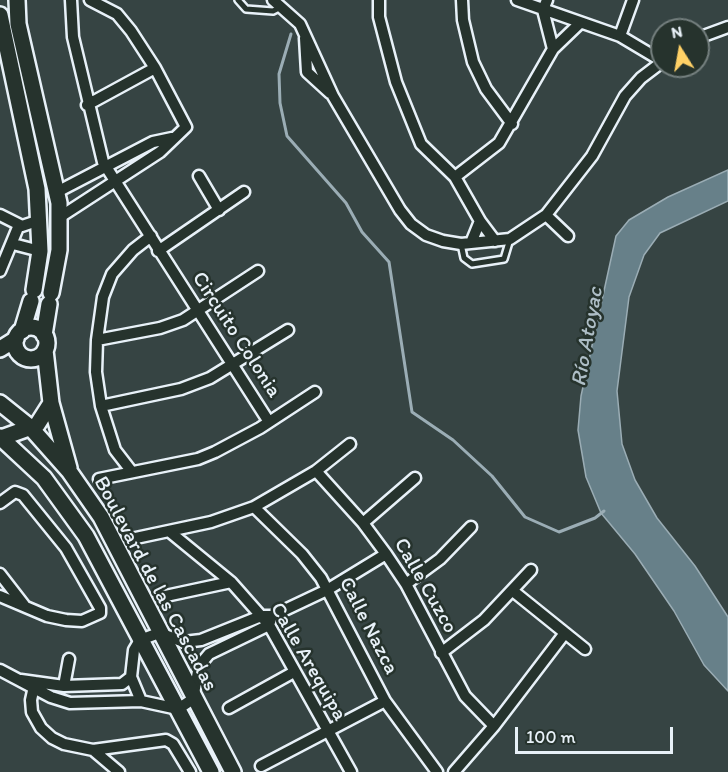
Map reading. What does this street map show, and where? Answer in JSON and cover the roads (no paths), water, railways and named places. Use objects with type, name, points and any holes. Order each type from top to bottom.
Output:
[{"type":"main road","points":[[17,0],[18,24],[57,192],[60,217],[57,265],[45,343],[51,403],[69,471]]},
{"type":"main road","points":[[0,15],[30,158],[40,220],[39,256],[33,296],[19,335],[19,353],[27,358],[37,357],[45,343]]},
{"type":"main road","points":[[30,158],[48,154]]},
{"type":"main road","points":[[39,256],[57,265]]},
{"type":"main road","points":[[0,348],[19,335],[36,328],[45,343]]},
{"type":"main road","name":"Boulevard de las Cascadas","points":[[0,403],[30,427],[69,471],[101,518],[193,699],[233,772]]},
{"type":"main road","points":[[1,437],[37,425],[51,403]]},
{"type":"main road","name":"Boulevard de las Cascadas","points":[[1,437],[44,478],[86,536],[211,772]]},
{"type":"street","name":"Circuito Colonia","points":[[71,0],[73,37],[87,105],[106,167],[269,422],[215,452],[99,479]]},
{"type":"street","points":[[57,192],[153,142],[172,138],[184,132],[186,123],[155,68],[117,14],[90,0]]},
{"type":"street","points":[[379,0],[379,17],[396,82],[421,144],[454,177],[480,221],[495,241]]},
{"type":"street","points":[[462,0],[463,20],[473,62],[486,88],[512,124]]},
{"type":"street","points":[[517,0],[545,5],[579,24],[620,36],[650,54]]},
{"type":"street","points":[[620,36],[633,0]]},
{"type":"street","points":[[277,3],[294,15],[305,35],[307,72],[333,96],[411,224],[426,235],[466,244],[510,239],[546,215],[591,156],[625,96],[650,71]]},
{"type":"street","points":[[545,5],[554,49]]},
{"type":"street","points":[[454,177],[499,143],[554,49],[579,24]]},
{"type":"street","points":[[710,34],[728,27]]},
{"type":"street","points":[[87,105],[155,68]]},
{"type":"street","points":[[60,217],[160,152],[172,138]]},
{"type":"street","points":[[199,176],[219,210]]},
{"type":"street","points":[[158,251],[244,192]]},
{"type":"street","points":[[0,215],[19,225],[32,225],[40,220]]},
{"type":"street","points":[[546,215],[568,236]]},
{"type":"street","points":[[466,244],[480,221]]},
{"type":"street","points":[[0,271],[19,225]]},
{"type":"street","points":[[132,472],[115,450],[101,406],[96,372],[97,340],[103,297],[112,274],[133,250],[151,236]]},
{"type":"street","points":[[13,244],[39,256]]},
{"type":"street","points":[[97,340],[160,328],[197,311],[258,271]]},
{"type":"street","points":[[101,406],[181,389],[210,378],[288,330]]},
{"type":"street","points":[[269,422],[315,392]]},
{"type":"street","points":[[130,540],[211,522],[254,507],[316,471],[350,444]]},
{"type":"street","name":"Calle Cuzco","points":[[316,471],[363,523],[386,554],[406,584],[465,696],[494,726]]},
{"type":"street","points":[[363,523],[415,478]]},
{"type":"street","points":[[0,503],[15,492],[23,495],[66,548],[100,608],[100,613],[82,621],[66,620],[47,616],[0,596]]},
{"type":"street","name":"Calle Nazca","points":[[254,507],[302,554],[327,590],[385,701],[437,772]]},
{"type":"street","points":[[406,584],[440,559],[471,527]]},
{"type":"street","name":"Calle Arequipa","points":[[170,532],[231,582],[267,619],[326,732],[351,772]]},
{"type":"street","points":[[0,670],[34,685],[51,697],[70,703],[141,700],[178,709],[193,699],[199,666],[209,654],[267,619],[327,590],[386,554]]},
{"type":"street","points":[[441,653],[484,620],[531,570]]},
{"type":"street","points":[[0,574],[27,608]]},
{"type":"street","points":[[161,597],[231,582]]},
{"type":"street","points":[[513,591],[585,649]]},
{"type":"street","points":[[141,700],[131,677],[134,650],[140,640],[159,633],[184,642],[201,640],[267,619]]},
{"type":"street","points":[[454,772],[494,726],[565,633]]},
{"type":"street","points":[[64,686],[69,659]]},
{"type":"street","points":[[229,708],[294,672]]},
{"type":"street","points":[[34,685],[105,686],[122,684],[131,677]]},
{"type":"street","points":[[34,685],[32,712],[41,728],[64,744],[93,750],[166,740],[172,744],[190,772]]},
{"type":"street","points":[[261,766],[385,701]]},
{"type":"street","points":[[93,750],[119,772]]},
{"type":"lane","points":[[238,0],[246,9],[273,11],[277,3]]},
{"type":"lane","points":[[466,244],[464,258],[472,264],[504,259],[510,239]]},
{"type":"water","points":[[728,170],[728,201],[660,233],[644,255],[629,297],[617,391],[622,444],[635,480],[657,518],[695,566],[728,617],[728,691],[704,665],[674,611],[635,554],[601,513],[586,477],[578,430],[581,396],[616,236],[629,220],[668,197]]},
{"type":"waterway","points":[[291,34],[279,74],[280,103],[287,136],[346,203],[362,232],[389,262],[412,412],[453,440],[492,476],[525,517],[559,532],[595,518],[604,511]]},
{"type":"water label","name":"Río Atoyac","points":[[588,337]]}]
